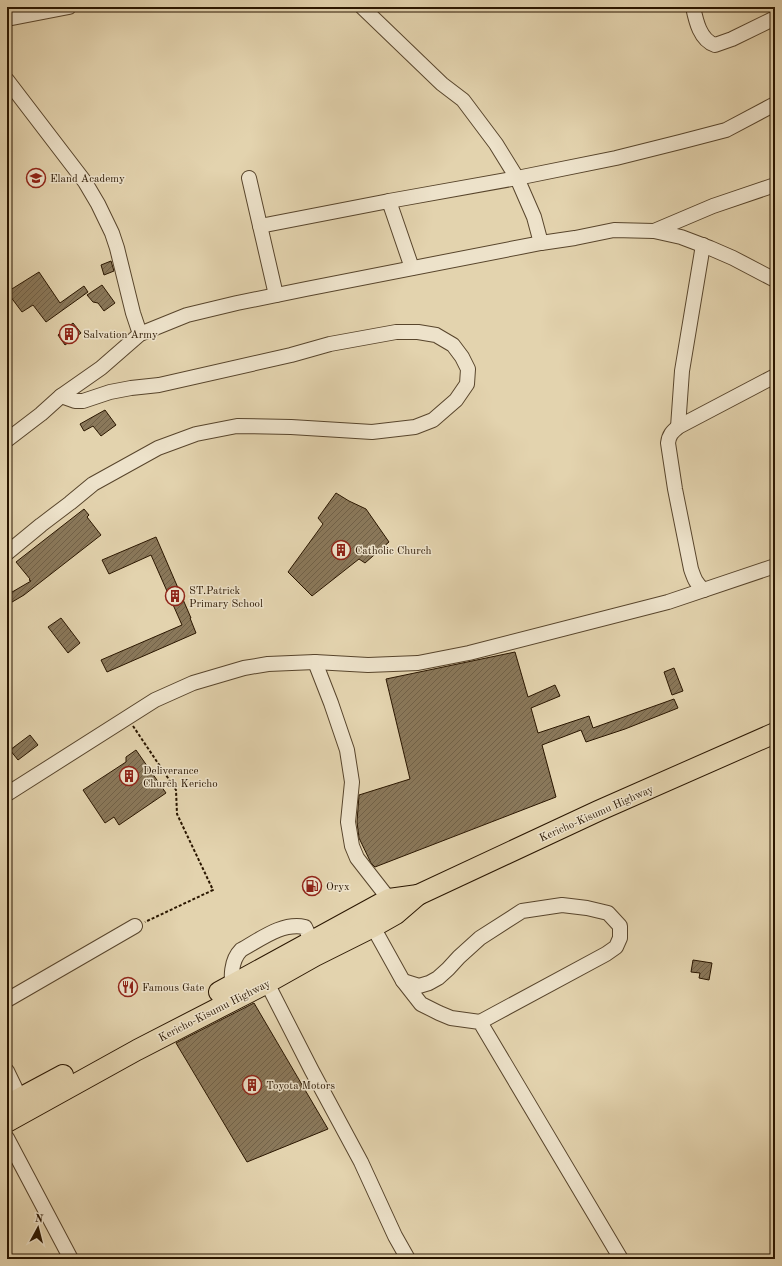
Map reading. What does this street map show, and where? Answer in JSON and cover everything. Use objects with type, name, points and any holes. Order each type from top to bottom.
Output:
[{"type":"highway","name":"Kericho-Kisumu Highway","points":[[13,1102],[234,992],[392,907],[598,811],[775,733]]},
{"type":"highway","name":"Kericho-Kisumu Highway","points":[[7,1122],[137,1050],[234,992],[267,983],[315,948],[373,927],[392,907]]},
{"type":"street","points":[[10,15],[69,7]]},
{"type":"street","points":[[362,7],[442,84],[463,100],[496,144],[517,178],[534,217],[541,243]]},
{"type":"street","points":[[693,7],[696,20],[701,31],[707,41],[715,45],[732,40],[775,18]]},
{"type":"street","points":[[7,80],[85,182],[98,204],[112,233],[117,248],[140,334]]},
{"type":"street","points":[[260,226],[517,178],[630,154],[726,130],[775,104]]},
{"type":"street","points":[[249,178],[276,295]]},
{"type":"street","points":[[654,231],[713,206],[775,185]]},
{"type":"street","points":[[390,201],[412,268]]},
{"type":"street","points":[[7,440],[62,396],[101,368],[140,334],[187,316],[276,295],[614,230],[654,231],[681,236],[733,258],[775,280]]},
{"type":"street","points":[[678,427],[682,371],[703,245]]},
{"type":"street","points":[[7,553],[41,524],[94,484],[134,460],[158,448],[196,434],[237,426],[291,427],[372,432],[415,427],[433,420],[456,400],[467,384],[468,369],[462,357],[453,345],[436,335],[418,332],[396,332],[330,344],[291,355],[159,386],[131,388],[110,392],[83,401],[62,396]]},
{"type":"street","points":[[704,590],[695,581],[691,569],[675,489],[668,443],[670,435],[678,427],[775,376]]},
{"type":"street","points":[[7,794],[155,700],[193,683],[244,668],[260,665],[315,662],[368,665],[418,663],[469,653],[668,602],[775,566]]},
{"type":"street","points":[[315,662],[347,750],[352,782],[348,822],[352,846],[357,858],[392,907]]},
{"type":"street","points":[[373,927],[403,981],[421,1004],[452,1018],[480,1022],[606,954],[616,947],[620,938],[620,926],[608,913],[587,908],[562,905],[522,911],[480,938],[438,978],[419,986],[403,981]]},
{"type":"street","points":[[7,1000],[135,926]]},
{"type":"street","points":[[234,992],[233,964],[238,954],[241,950],[277,930],[288,926],[305,927],[315,948]]},
{"type":"street","points":[[267,983],[312,1072],[361,1162],[395,1236],[408,1259]]},
{"type":"street","points":[[480,1022],[621,1259]]},
{"type":"street","points":[[7,1071],[13,1102]]},
{"type":"street","points":[[7,1138],[70,1259]]},
{"type":"path","points":[[127,717],[176,790],[177,814],[213,890],[135,926]]},
{"type":"building","points":[[111,261],[114,271],[104,275],[101,265]]},
{"type":"building","points":[[39,272],[60,303],[84,286],[88,292],[46,322],[33,305],[22,312],[7,292]]},
{"type":"building","points":[[102,285],[115,303],[104,311],[98,303],[93,302],[87,295]]},
{"type":"building","name":"Salvation Army","points":[[73,323],[81,333],[65,345],[58,335]]},
{"type":"building","points":[[105,410],[116,425],[101,436],[93,426],[84,431],[80,424]]},
{"type":"building","name":"Catholic Church","points":[[336,493],[366,509],[389,542],[365,563],[359,559],[312,596],[288,572],[323,524],[318,518]]},
{"type":"building","points":[[84,509],[89,515],[87,517],[101,535],[24,595],[7,605],[7,595],[31,581],[16,562]]},
{"type":"building","points":[[156,537],[196,633],[107,672],[101,660],[182,625],[151,555],[109,574],[102,560]]},
{"type":"building","points":[[61,618],[80,643],[68,653],[48,627]]},
{"type":"building","points":[[515,652],[528,697],[555,685],[560,696],[531,708],[538,733],[589,716],[593,728],[674,699],[678,708],[625,729],[586,742],[581,730],[542,745],[556,797],[375,867],[371,863],[359,838],[357,822],[359,795],[410,779],[386,679]]},
{"type":"building","points":[[674,668],[683,691],[672,695],[664,672]]},
{"type":"building","points":[[30,735],[38,745],[18,760],[10,750]]},
{"type":"building","name":"Deliverance Church Kericho","points":[[136,750],[166,793],[119,825],[114,817],[105,823],[83,790],[126,762],[126,757]]},
{"type":"building","points":[[693,960],[712,963],[709,980],[699,978],[700,973],[691,972]]},
{"type":"building","name":"Toyota Motors","points":[[254,1003],[328,1129],[247,1162],[176,1043]]},
{"type":"place","name":"Eland Academy","points":[[36,178]]},
{"type":"place","name":"Salvation Army","points":[[69,334]]},
{"type":"place","name":"Catholic Church","points":[[341,550]]},
{"type":"place","name":"ST.Patrick Primary School","points":[[175,596]]},
{"type":"place","name":"Deliverance Church Kericho","points":[[129,776]]},
{"type":"place","name":"Oryx","points":[[312,886]]},
{"type":"place","name":"Famous Gate","points":[[128,987]]},
{"type":"place","name":"Toyota Motors","points":[[252,1085]]}]
